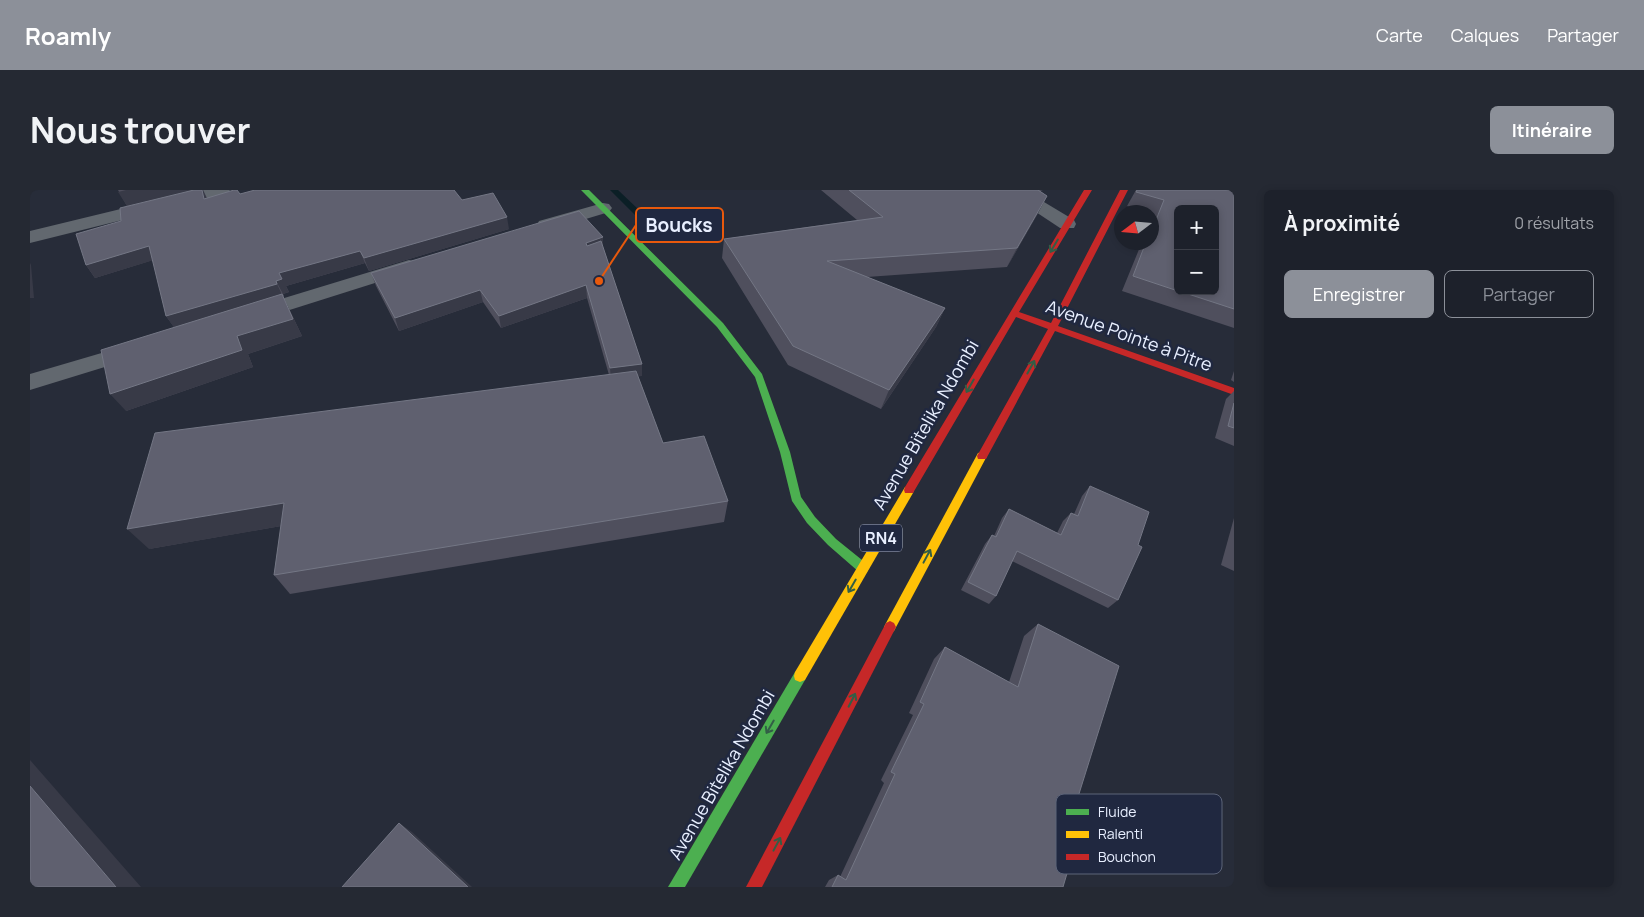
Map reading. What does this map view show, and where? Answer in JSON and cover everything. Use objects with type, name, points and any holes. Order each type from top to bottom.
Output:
[{"type":"main road","points":[[585,190],[720,325],[758,376],[785,452],[796,498],[825,535],[863,568]]},
{"type":"main road","name":"Avenue Bitelika Ndombi","points":[[676,887],[1013,313],[1088,190]]},
{"type":"main road","name":"RN4","points":[[754,887],[907,593],[1053,327],[1124,190]]},
{"type":"main road","name":"Avenue Pointe à Pitre","points":[[1013,313],[1234,392]]},
{"type":"street","points":[[30,237],[221,190]]},
{"type":"street","points":[[1012,190],[1067,224]]},
{"type":"street","points":[[527,230],[603,208]]},
{"type":"street","points":[[235,320],[423,261]]},
{"type":"street","points":[[30,382],[160,342]]},
{"type":"building","points":[[194,190],[202,190],[204,199],[234,190],[237,190],[240,194],[255,190],[454,190],[462,200],[493,193],[507,217],[364,258],[360,251],[279,273],[282,279],[276,281],[277,284],[166,316],[149,246],[86,265],[76,234],[121,221],[120,208]]},
{"type":"building","points":[[849,190],[1038,190],[1047,196],[1017,248],[827,261],[945,308],[889,390],[793,346],[724,239],[883,217]]},
{"type":"building","points":[[1137,190],[1234,190],[1234,309],[1191,295],[1219,295],[1219,205],[1174,205],[1174,290],[1133,276],[1143,250],[1159,250],[1159,212],[1164,200],[1136,192]]},
{"type":"building","points":[[579,211],[603,237],[586,243],[587,246],[601,241],[642,364],[610,368],[586,285],[499,316],[480,290],[395,318],[371,273]]},
{"type":"building","points":[[282,294],[293,319],[237,336],[242,350],[110,394],[101,350]]},
{"type":"building","points":[[636,371],[663,443],[704,436],[728,501],[274,575],[284,503],[127,529],[155,433]]},
{"type":"building","points":[[1234,403],[1234,428],[1228,426]]},
{"type":"building","points":[[1090,486],[1149,512],[1138,545],[1142,547],[1118,600],[1017,551],[996,596],[968,582],[992,535],[996,537],[1009,509],[1061,535],[1071,513],[1078,516]]},
{"type":"building","points":[[1038,624],[1119,666],[1079,794],[1056,794],[1056,874],[1067,874],[1063,887],[832,887],[838,875],[846,880],[895,774],[891,772],[924,704],[920,702],[945,647],[1018,687]]},
{"type":"building","points":[[30,786],[116,887],[30,887]]},
{"type":"building","points":[[399,823],[468,887],[342,887]]},
{"type":"waterway","points":[[614,190],[658,233]]},
{"type":"traffic: fast","points":[[585,190],[720,325],[759,376],[785,452],[796,498],[811,520],[832,542],[863,568]]},
{"type":"traffic: fast","points":[[676,887],[800,676]]},
{"type":"traffic: slow","points":[[890,627],[982,456]]},
{"type":"traffic: slow","points":[[800,676],[909,490]]},
{"type":"traffic: jam","points":[[909,490],[1088,190]]},
{"type":"traffic: jam","points":[[982,456],[1053,327],[1124,190]]},
{"type":"traffic: jam","points":[[1013,313],[1234,392]]},
{"type":"traffic: jam","points":[[754,887],[890,627]]},
{"type":"place","name":"Boucks","points":[[599,281]]}]
